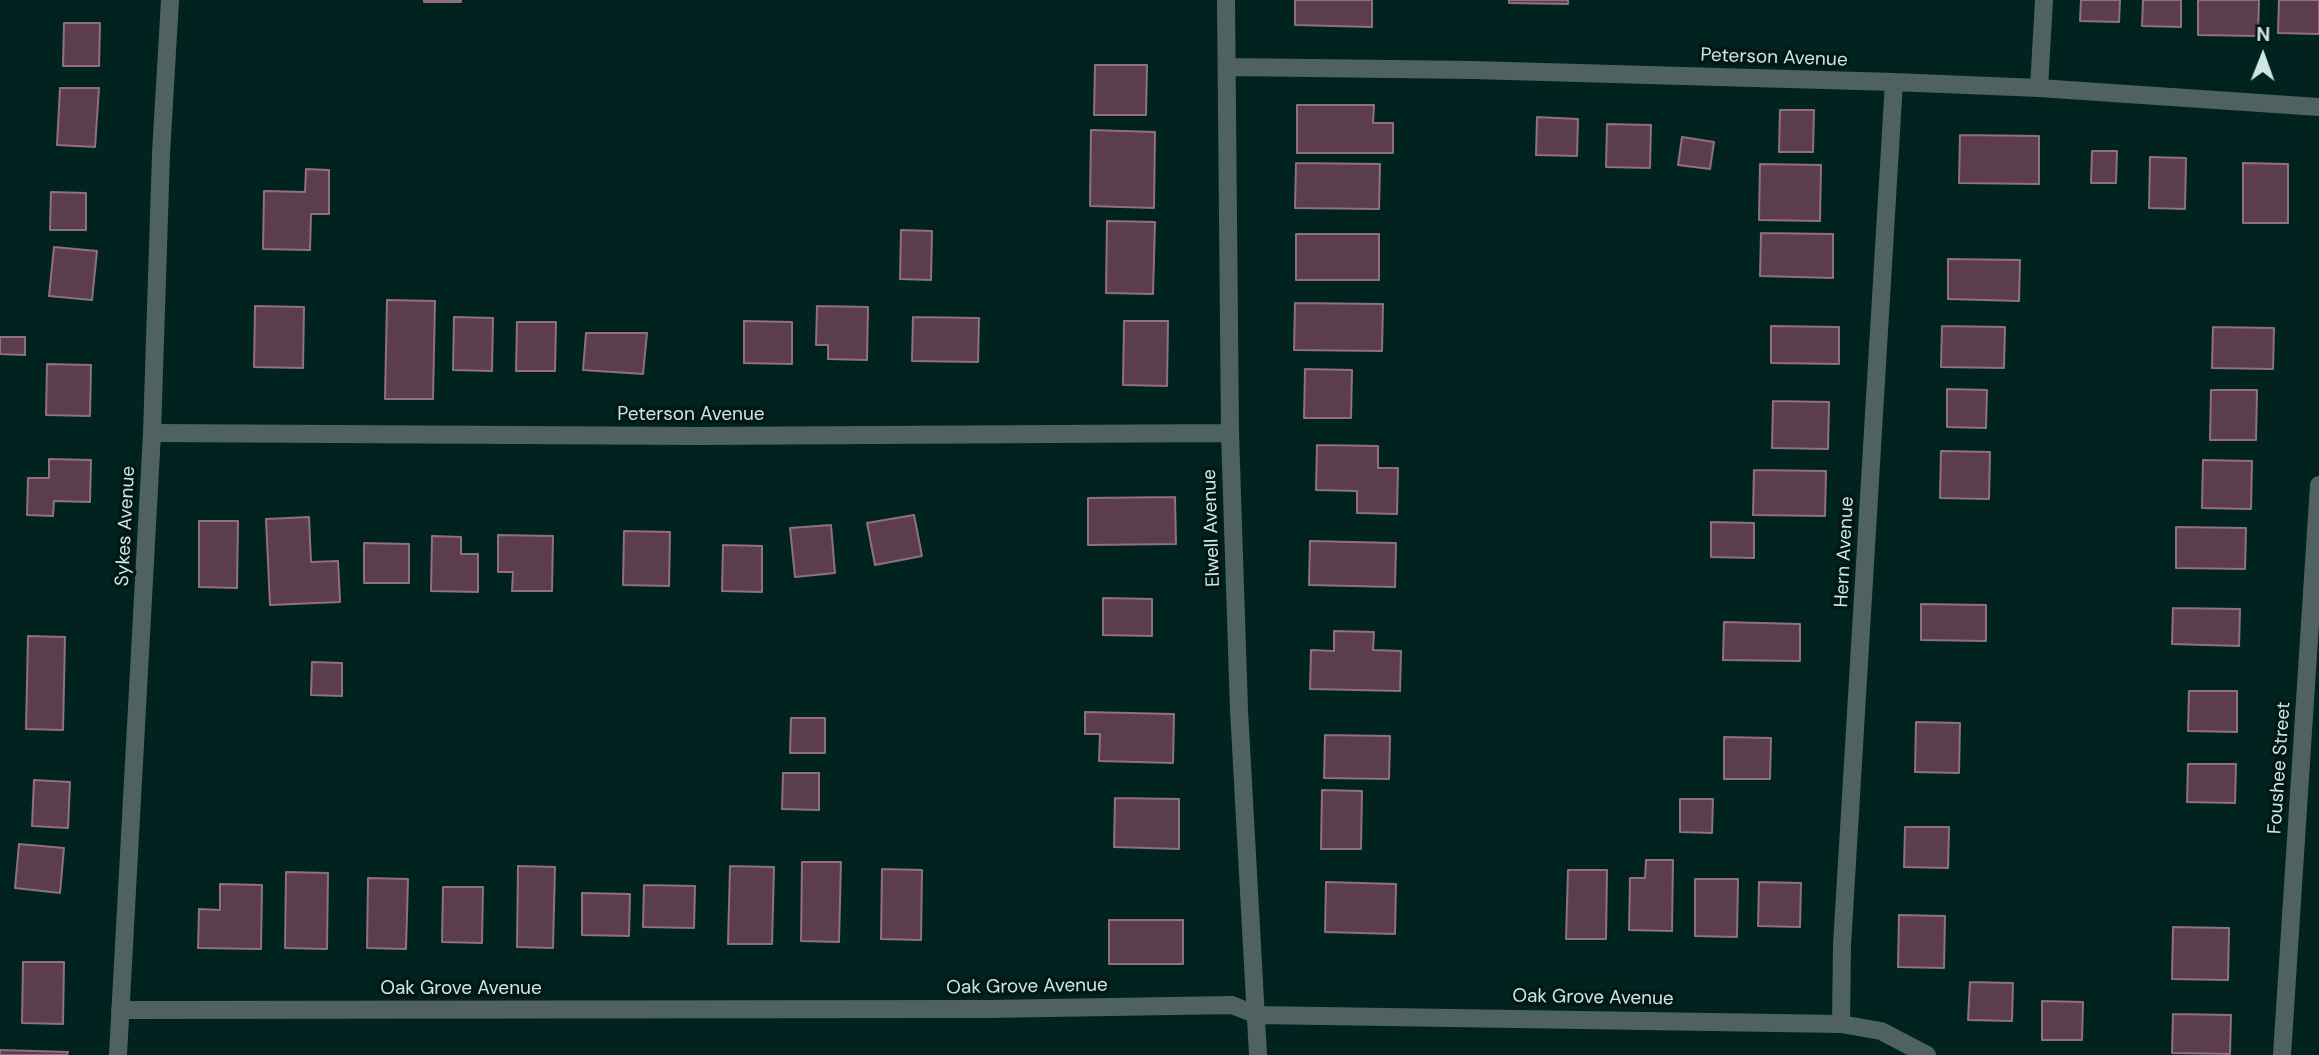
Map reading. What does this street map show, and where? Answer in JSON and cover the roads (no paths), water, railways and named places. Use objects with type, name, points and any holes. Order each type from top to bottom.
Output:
[{"type":"street","name":"Sykes Avenue","points":[[118,1055],[152,433],[161,154],[170,0]]},
{"type":"street","name":"Elwell Avenue","points":[[1226,0],[1230,433],[1239,710],[1258,1055]]},
{"type":"street","points":[[2039,88],[2043,0]]},
{"type":"street","name":"Peterson Avenue","points":[[1227,67],[1473,70],[1894,82],[2039,88],[2319,107]]},
{"type":"street","name":"Hern Avenue","points":[[1841,1024],[1842,945],[1894,82]]},
{"type":"street","name":"Peterson Avenue","points":[[152,433],[683,436],[1230,433]]},
{"type":"street","name":"Foushee Street","points":[[2282,1055],[2319,485]]},
{"type":"street","name":"Oak Grove Avenue","points":[[120,1010],[989,1009],[1233,1005],[1257,1015],[1841,1024],[1881,1031],[1927,1055]]}]
